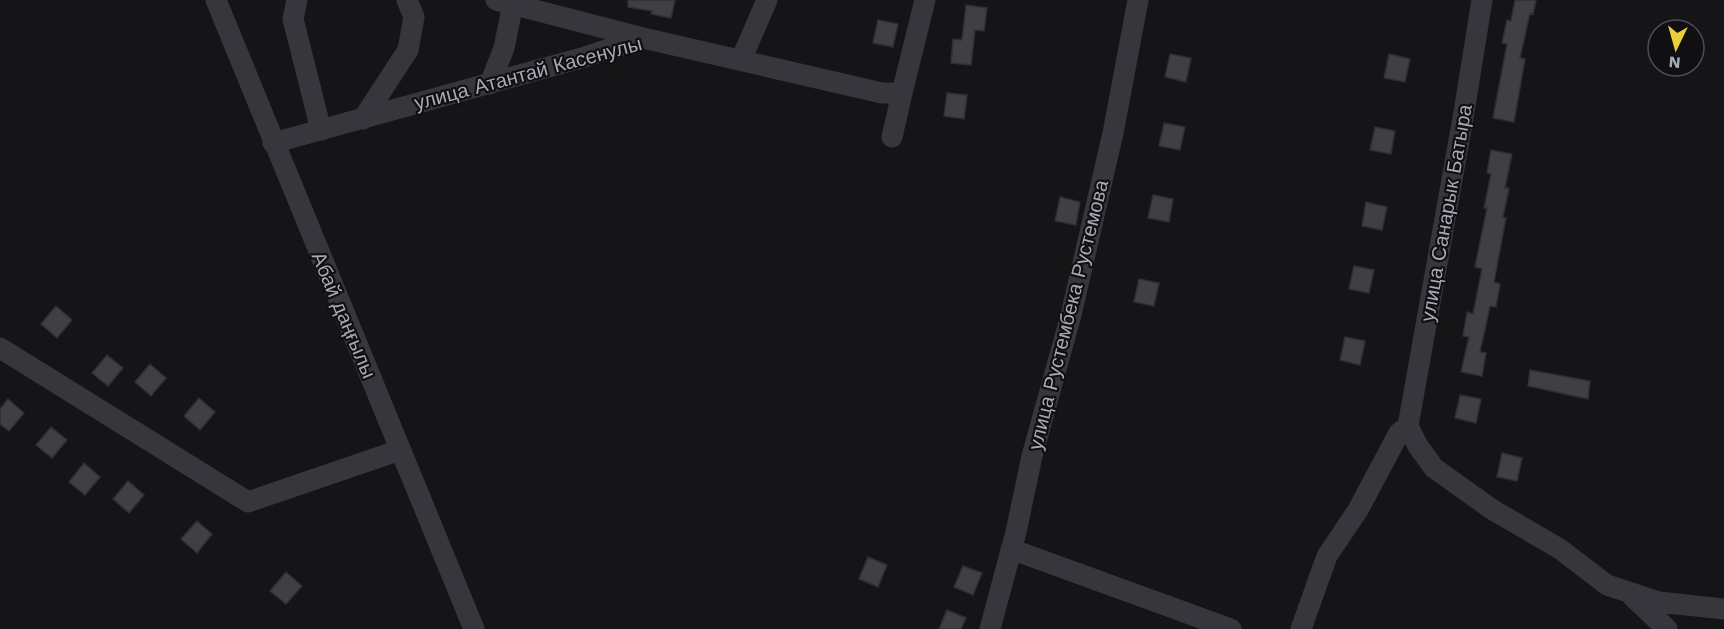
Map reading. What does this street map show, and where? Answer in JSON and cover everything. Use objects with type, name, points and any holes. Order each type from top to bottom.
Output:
[{"type":"street","name":"Абай даңғылы","points":[[216,0],[474,629]]},
{"type":"street","points":[[297,0],[293,19],[321,130]]},
{"type":"street","points":[[363,119],[408,50],[414,17],[407,0]]},
{"type":"street","points":[[741,60],[767,0]]},
{"type":"street","points":[[892,137],[925,0]]},
{"type":"street","name":"улица Рустембека Рустемова","points":[[990,629],[1032,456],[1071,315],[1110,144],[1138,0]]},
{"type":"street","name":"улица Санарык Батыра","points":[[1408,426],[1482,0]]},
{"type":"street","points":[[490,84],[504,48],[504,2],[643,38]]},
{"type":"street","points":[[585,23],[593,40],[585,57]]},
{"type":"street","name":"улица Атантай Касенулы","points":[[273,143],[490,84],[643,38],[882,93],[902,93]]},
{"type":"street","points":[[0,348],[248,501],[400,450]]},
{"type":"street","points":[[1301,629],[1327,556],[1358,510],[1399,433],[1408,426],[1418,446],[1434,468],[1493,510],[1560,549],[1607,585],[1659,602],[1724,609]]},
{"type":"street","points":[[1011,549],[1231,629]]},
{"type":"street","points":[[1631,593],[1632,597],[1667,629]]},
{"type":"building","points":[[628,0],[675,0],[671,18],[651,14],[652,11],[628,7]]},
{"type":"building","points":[[1515,0],[1536,0],[1533,14],[1530,13],[1520,58],[1525,59],[1514,122],[1493,118],[1507,44],[1502,43],[1507,20],[1511,21]]},
{"type":"building","points":[[966,5],[987,8],[984,31],[975,30],[971,65],[951,63],[953,39],[962,40]]},
{"type":"building","points":[[878,20],[898,24],[893,47],[873,43]]},
{"type":"building","points":[[1170,54],[1191,58],[1186,82],[1165,77]]},
{"type":"building","points":[[1389,54],[1410,59],[1405,82],[1384,78]]},
{"type":"building","points":[[947,93],[967,95],[964,119],[944,116]]},
{"type":"building","points":[[1164,123],[1185,127],[1180,150],[1159,146]]},
{"type":"building","points":[[1375,127],[1395,131],[1391,154],[1370,150]]},
{"type":"building","points":[[1491,150],[1512,154],[1505,188],[1509,188],[1503,217],[1506,218],[1494,282],[1500,284],[1496,307],[1490,306],[1480,352],[1486,353],[1482,376],[1461,372],[1469,337],[1463,336],[1467,312],[1473,314],[1482,269],[1475,267],[1487,208],[1484,208],[1491,174],[1487,173]]},
{"type":"building","points":[[1153,195],[1173,199],[1169,222],[1148,218]]},
{"type":"building","points":[[1060,197],[1080,202],[1076,225],[1055,221]]},
{"type":"building","points":[[1366,202],[1387,207],[1382,230],[1362,226]]},
{"type":"building","points":[[1354,266],[1374,270],[1369,293],[1349,289]]},
{"type":"building","points":[[1139,279],[1159,283],[1154,306],[1134,302]]},
{"type":"building","points":[[56,306],[72,320],[57,338],[41,324]]},
{"type":"building","points":[[1345,337],[1365,341],[1360,365],[1340,360]]},
{"type":"building","points":[[107,355],[123,368],[108,386],[92,373]]},
{"type":"building","points":[[150,364],[166,378],[151,396],[135,382]]},
{"type":"building","points":[[1530,370],[1590,381],[1588,399],[1528,386]]},
{"type":"building","points":[[1460,395],[1481,399],[1476,423],[1455,418]]},
{"type":"building","points":[[199,398],[215,412],[200,430],[184,416]]},
{"type":"building","points":[[8,399],[24,413],[9,431],[0,424],[0,409]]},
{"type":"building","points":[[51,427],[67,440],[52,458],[36,445]]},
{"type":"building","points":[[1502,453],[1522,458],[1517,481],[1497,477]]},
{"type":"building","points":[[84,463],[100,477],[85,495],[69,482]]},
{"type":"building","points":[[128,481],[144,495],[129,513],[113,499]]},
{"type":"building","points":[[197,521],[212,534],[197,553],[181,539]]},
{"type":"building","points":[[868,557],[887,565],[878,587],[859,579]]},
{"type":"building","points":[[963,566],[982,573],[973,595],[954,587]]},
{"type":"building","points":[[286,572],[302,586],[286,604],[270,591]]},
{"type":"building","points":[[947,610],[966,618],[961,629],[939,629]]}]
